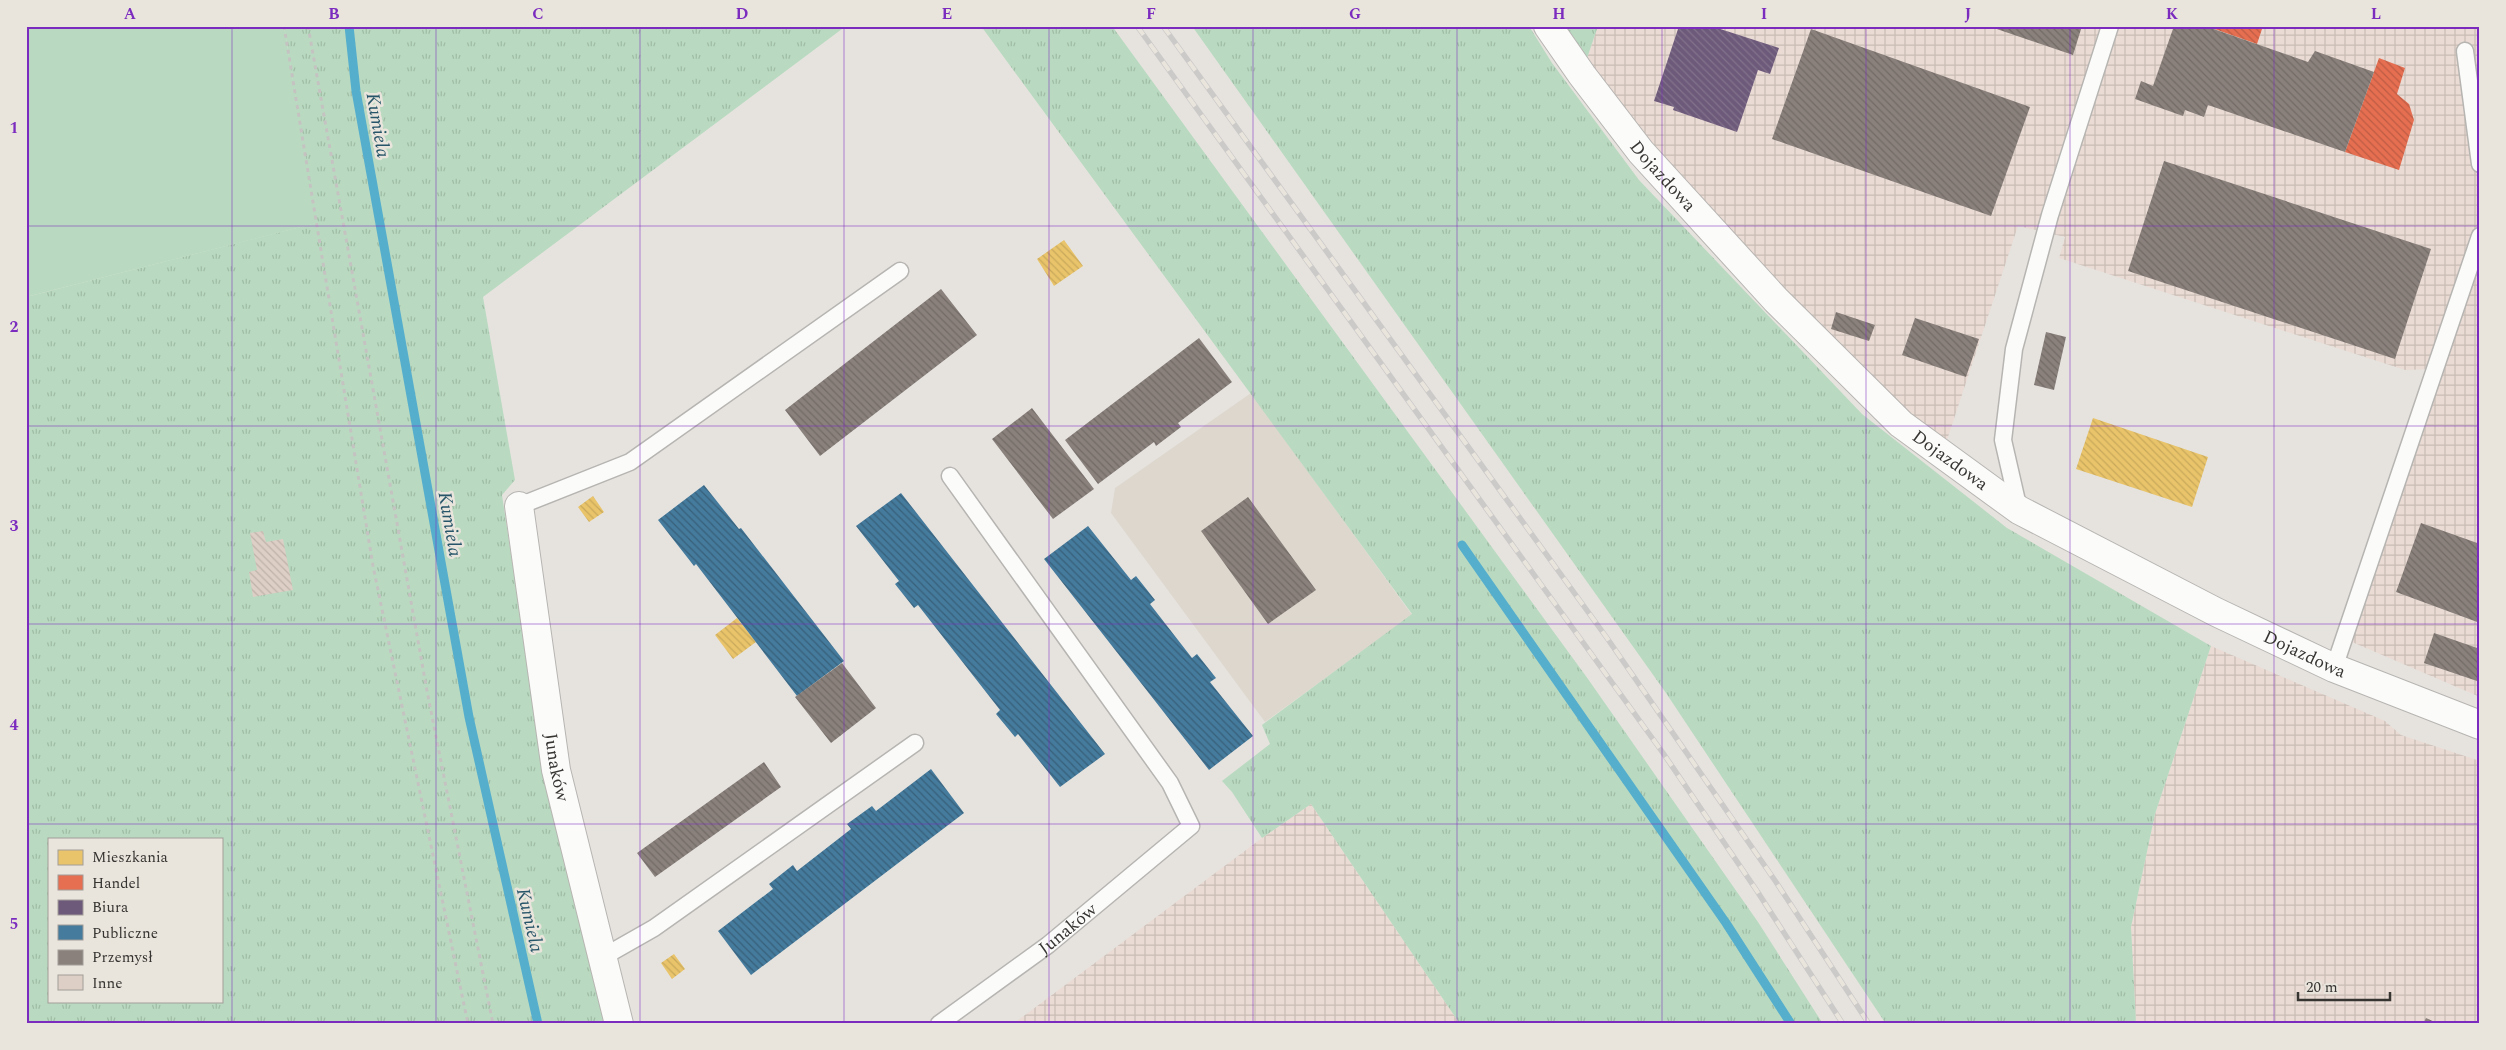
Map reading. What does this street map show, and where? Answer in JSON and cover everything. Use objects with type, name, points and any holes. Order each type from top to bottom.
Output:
[{"type":"street","name":"Dojazdowa","points":[[1548,26],[1582,75],[1641,152],[1776,300],[1901,424],[2019,510],[2216,612],[2334,668],[2480,725]]},
{"type":"street","name":"Junaków","points":[[520,506],[556,770],[619,1024]]},
{"type":"lane","points":[[2019,510],[2003,440],[2014,349],[2050,215],[2110,26]]},
{"type":"lane","points":[[2465,51],[2480,164]]},
{"type":"lane","points":[[2334,668],[2480,236]]},
{"type":"lane","points":[[520,506],[630,462],[900,271]]},
{"type":"lane","name":"Junaków","points":[[938,1024],[1048,945],[1191,826],[1170,783],[950,476]]},
{"type":"lane","points":[[603,957],[654,928],[915,743]]},
{"type":"path","points":[[284,26],[373,566],[468,1024]]},
{"type":"path","points":[[308,26],[427,691],[493,1024]]},
{"type":"shaded area","points":[[1598,26],[2480,26],[2480,697],[2345,639],[2436,369],[2405,370],[2059,258],[2065,237],[2018,226],[1945,446],[1896,408],[1668,168],[1585,64]]},
{"type":"shaded area","points":[[1251,393],[1412,615],[1265,722],[1111,513],[1115,488]]},
{"type":"shaded area","points":[[2211,646],[2385,721],[2401,735],[2480,761],[2480,1024],[2136,1024],[2131,927],[2155,814]]},
{"type":"shaded area","points":[[1311,804],[1460,1024],[1013,1024],[1262,838]]},
{"type":"green space","points":[[26,26],[284,26],[317,223],[26,297]]},
{"type":"green space","points":[[284,26],[846,26],[483,297],[515,480],[502,495],[545,778],[606,1024],[26,1024],[26,297],[316,223]]},
{"type":"green space","points":[[981,26],[1112,26],[1588,679],[1758,922],[1823,1024],[1460,1024],[1311,804],[1262,838],[1232,792],[1222,781],[1270,744],[1262,725],[1412,614]]},
{"type":"green space","points":[[1192,26],[1529,26],[1552,63],[1639,180],[1862,414],[2007,528],[2211,646],[2155,814],[2131,927],[2136,1024],[1886,1024],[1666,693]]},
{"type":"green space","points":[[1558,26],[1598,26],[1585,64]]},
{"type":"building: Mieszkania","points":[[1064,240],[1083,266],[1054,286],[1037,259]]},
{"type":"building: Mieszkania","points":[[2093,418],[2208,457],[2192,507],[2076,469]]},
{"type":"building: Mieszkania","points":[[593,496],[604,512],[589,522],[578,507]]},
{"type":"building: Mieszkania","points":[[737,618],[756,642],[733,659],[715,635]]},
{"type":"building: Mieszkania","points":[[674,954],[685,969],[672,979],[661,963]]},
{"type":"building: Handel","points":[[2206,26],[2263,26],[2257,44]]},
{"type":"building: Handel","points":[[2379,58],[2405,68],[2397,94],[2409,104],[2414,120],[2399,170],[2345,152]]},
{"type":"building: Biura","points":[[1679,26],[1711,26],[1779,48],[1770,74],[1758,70],[1737,132],[1673,110],[1674,107],[1654,101]]},
{"type":"building: Publiczne","points":[[704,485],[739,529],[741,528],[844,661],[797,696],[696,564],[694,566],[658,520]]},
{"type":"building: Publiczne","points":[[901,493],[1105,754],[1060,787],[1018,734],[1015,737],[996,714],[1000,710],[918,605],[914,608],[895,584],[899,581],[856,526]]},
{"type":"building: Publiczne","points":[[1088,526],[1131,580],[1136,576],[1155,600],[1150,604],[1192,658],[1197,654],[1216,678],[1210,682],[1253,736],[1209,770],[1044,559]]},
{"type":"building: Publiczne","points":[[931,769],[964,813],[751,975],[718,931],[773,889],[769,884],[793,865],[797,871],[851,829],[847,824],[872,806],[876,811]]},
{"type":"building: Przemysł","points":[[1988,26],[2082,26],[2073,55]]},
{"type":"building: Przemysł","points":[[2174,26],[2205,26],[2308,62],[2315,51],[2374,72],[2345,152],[2208,105],[2204,117],[2185,110],[2183,116],[2135,99],[2141,81],[2153,86]]},
{"type":"building: Przemysł","points":[[1811,29],[2030,107],[1991,216],[1772,139]]},
{"type":"building: Przemysł","points":[[2164,161],[2431,249],[2395,359],[2128,271]]},
{"type":"building: Przemysł","points":[[941,289],[977,335],[820,456],[785,410]]},
{"type":"building: Przemysł","points":[[1836,312],[1875,325],[1869,341],[1831,329]]},
{"type":"building: Przemysł","points":[[1915,318],[1979,339],[1966,377],[1902,355]]},
{"type":"building: Przemysł","points":[[2046,332],[2066,337],[2054,390],[2034,385]]},
{"type":"building: Przemysł","points":[[1199,338],[1232,382],[1178,423],[1181,427],[1156,446],[1154,442],[1098,484],[1065,440]]},
{"type":"building: Przemysł","points":[[1032,408],[1094,489],[1053,519],[992,439]]},
{"type":"building: Przemysł","points":[[1248,497],[1316,590],[1268,624],[1201,531]]},
{"type":"building: Przemysł","points":[[2421,523],[2480,544],[2480,623],[2396,592]]},
{"type":"building: Przemysł","points":[[2434,633],[2480,649],[2480,682],[2424,663]]},
{"type":"building: Przemysł","points":[[842,663],[876,708],[831,743],[795,697]]},
{"type":"building: Przemysł","points":[[764,762],[781,787],[655,877],[637,853]]},
{"type":"building: Przemysł","points":[[2426,1018],[2439,1024],[2423,1024]]},
{"type":"building: Inne","points":[[263,531],[266,542],[283,539],[293,590],[253,597],[249,572],[257,570],[250,533]]},
{"type":"waterway","name":"Kumiela","points":[[349,26],[356,91],[469,717],[538,1024]]},
{"type":"waterway","points":[[1462,545],[1726,923],[1791,1024]]},
{"type":"railway","points":[[1137,26],[1663,753],[1757,891],[1843,1024]]},
{"type":"railway","points":[[1163,26],[1607,638],[1776,882],[1869,1024]]}]
